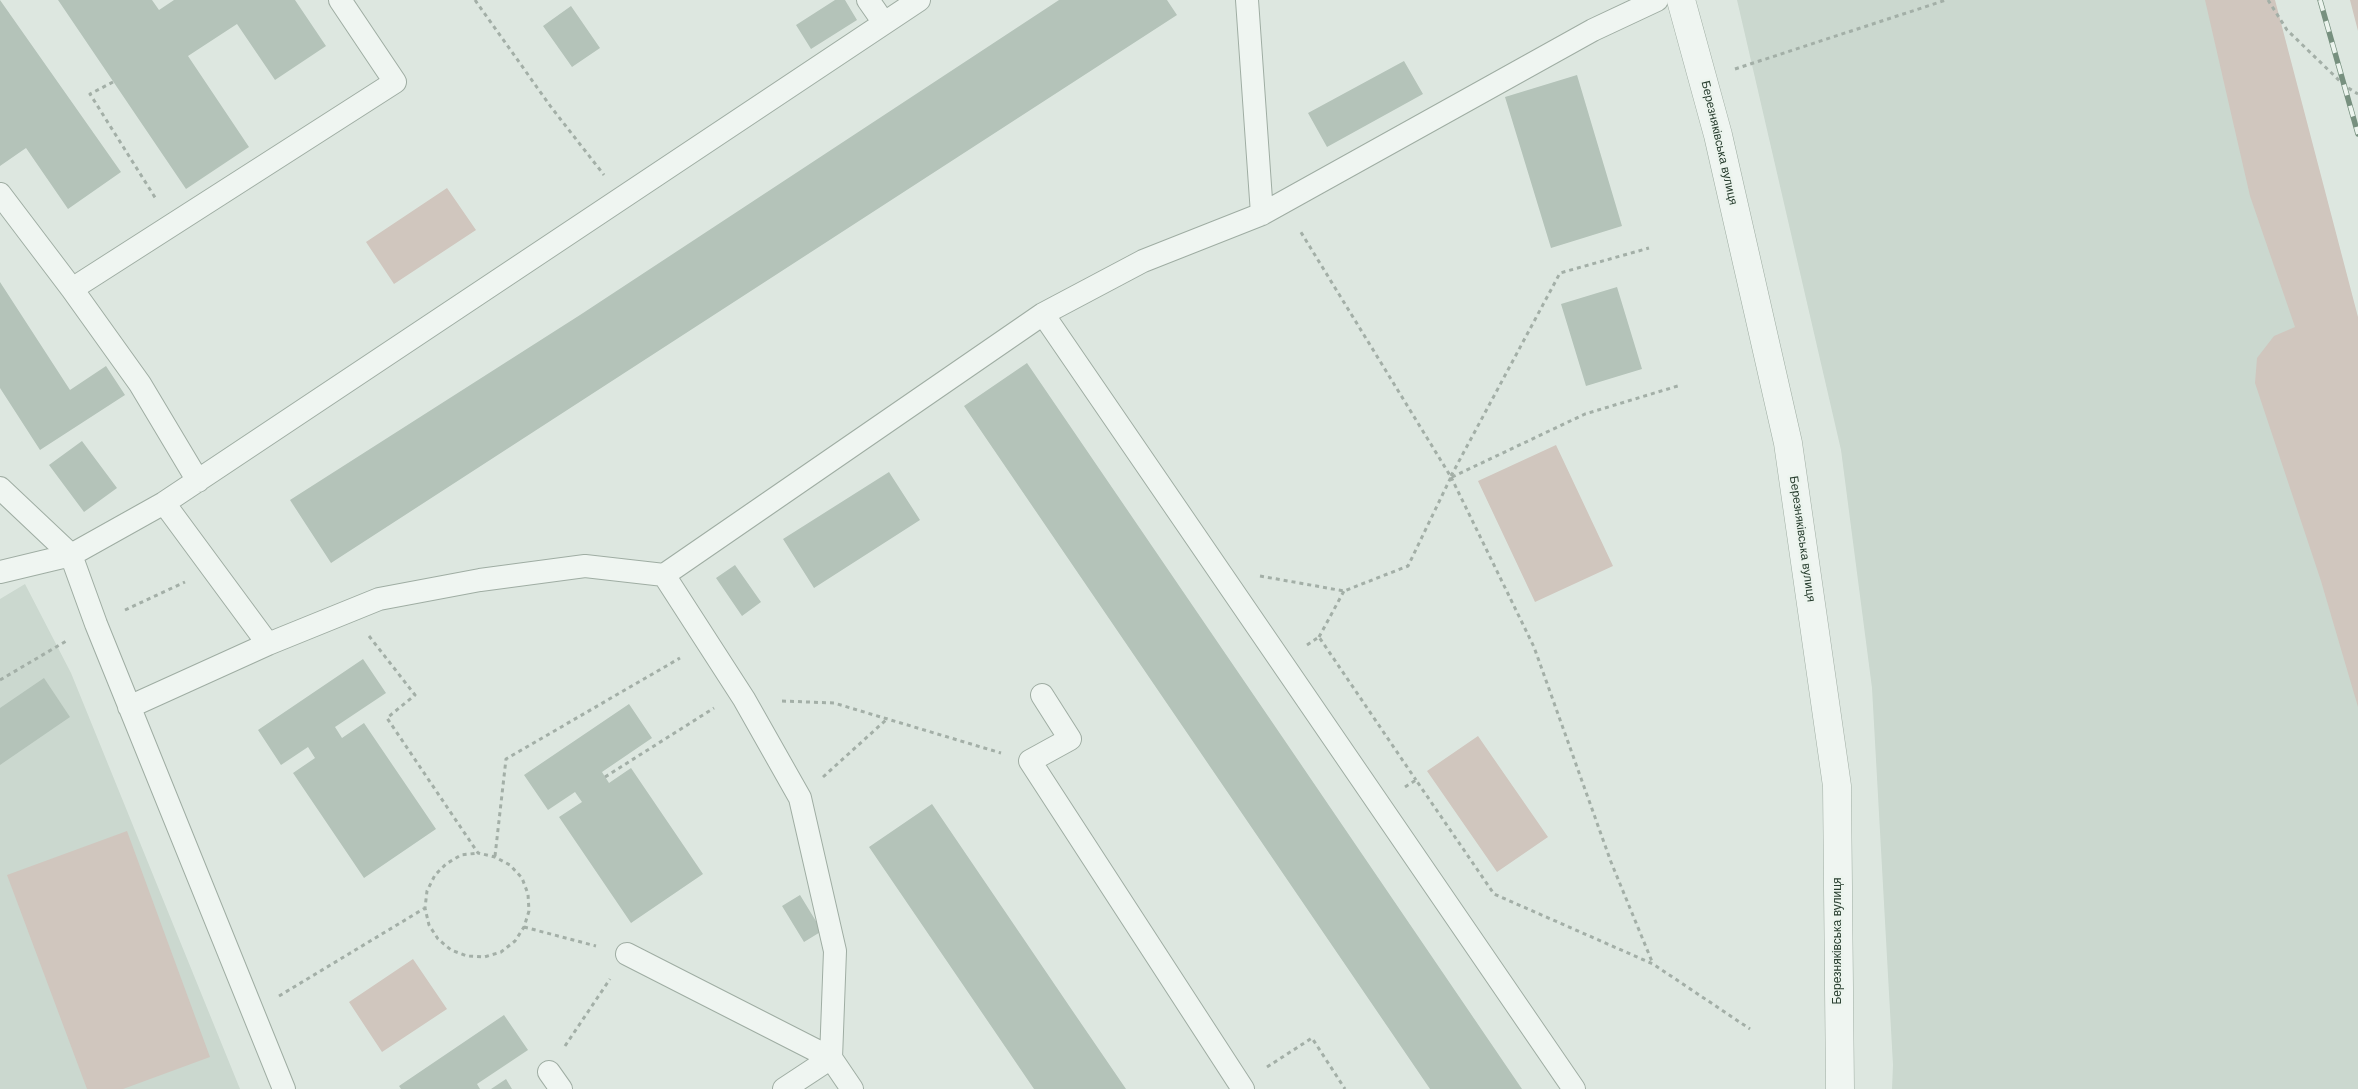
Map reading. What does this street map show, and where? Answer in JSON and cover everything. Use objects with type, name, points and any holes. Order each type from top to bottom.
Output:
[{"type":"street","name":"Березняківська вулиця","points":[[1681,0],[1704,80],[1788,443],[1837,786],[1840,1089]]},
{"type":"lane","points":[[72,289],[395,82],[340,0]]},
{"type":"lane","points":[[868,0],[884,23]]},
{"type":"lane","points":[[0,572],[72,555],[164,503],[919,0]]},
{"type":"lane","points":[[1247,0],[1262,214]]},
{"type":"lane","points":[[129,707],[268,644],[379,599],[480,580],[585,566],[664,575],[1043,314],[1143,260],[1262,214],[1593,30],[1657,0]]},
{"type":"lane","points":[[0,194],[72,289],[140,384],[198,481]]},
{"type":"lane","points":[[1043,314],[1574,1089]]},
{"type":"lane","points":[[0,488],[72,555],[96,624],[284,1089]]},
{"type":"lane","points":[[164,503],[268,644]]},
{"type":"lane","points":[[664,575],[706,643],[742,696],[800,798],[835,950],[831,1058]]},
{"type":"lane","points":[[1042,695],[1070,739],[1030,761],[1241,1087]]},
{"type":"lane","points":[[627,954],[831,1058],[852,1089]]},
{"type":"lane","points":[[784,1089],[831,1058]]},
{"type":"path","points":[[475,0],[551,107],[622,198]]},
{"type":"path","points":[[1704,80],[1946,0]]},
{"type":"path","points":[[2268,0],[2287,30],[2345,86],[2358,94]]},
{"type":"path","points":[[113,82],[90,94],[173,225]]},
{"type":"path","points":[[1282,202],[1451,477],[1534,647],[1611,862],[1653,964]]},
{"type":"path","points":[[1215,566],[1344,591],[1408,566],[1451,477],[1560,272],[1649,248]]},
{"type":"path","points":[[1451,477],[1585,414],[1681,385]]},
{"type":"path","points":[[0,680],[96,624],[212,569]]},
{"type":"path","points":[[1281,661],[1319,637],[1344,591]]},
{"type":"path","points":[[350,611],[415,695],[387,718],[478,853]]},
{"type":"path","points":[[1319,637],[1494,894],[1653,964],[1750,1029]]},
{"type":"path","points":[[495,857],[506,759],[706,643]]},
{"type":"path","points":[[605,777],[742,696],[834,703],[1030,761]]},
{"type":"path","points":[[800,798],[888,719]]},
{"type":"path","points":[[1378,804],[1416,780]]},
{"type":"path","points":[[478,853],[495,857],[510,865],[522,878],[528,894],[529,911],[524,927],[515,941],[501,952],[484,957],[467,956],[451,950],[438,939],[429,925],[425,908],[427,891],[434,876],[446,864],[462,855],[478,853]]},
{"type":"path","points":[[252,1012],[425,908]]},
{"type":"path","points":[[524,927],[627,954],[555,1080]]},
{"type":"path","points":[[1241,1087],[1312,1038],[1345,1089]]},
{"type":"shaded area","points":[[1737,0],[2245,0],[2358,433],[2358,1089],[1892,1089],[1893,1065],[1872,688],[1841,450]]},
{"type":"shaded area","points":[[2205,0],[2275,0],[2358,317],[2358,707],[2321,581],[2255,383],[2257,358],[2274,336],[2295,327],[2250,196]]},
{"type":"shaded area","points":[[2350,0],[2358,0],[2358,31]]},
{"type":"shaded area","points":[[447,188],[476,230],[394,284],[366,242]]},
{"type":"shaded area","points":[[1556,445],[1613,566],[1535,602],[1478,481]]},
{"type":"shaded area","points":[[25,584],[71,673],[240,1089],[0,1089],[0,599]]},
{"type":"shaded area","points":[[1478,736],[1548,837],[1497,872],[1427,771]]},
{"type":"shaded area","points":[[127,831],[210,1057],[123,1089],[87,1089],[7,875]]},
{"type":"shaded area","points":[[413,959],[447,1009],[382,1052],[349,1002]]},
{"type":"building","points":[[0,0],[121,172],[68,209],[26,148],[0,166]]},
{"type":"building","points":[[58,0],[152,0],[159,10],[174,0],[295,0],[326,46],[275,80],[237,24],[188,56],[249,147],[186,189]]},
{"type":"building","points":[[835,0],[845,0],[857,20],[811,49],[796,25]]},
{"type":"building","points":[[1059,0],[1167,0],[1177,15],[331,563],[290,500],[580,315]]},
{"type":"building","points":[[571,6],[600,48],[572,67],[543,26]]},
{"type":"building","points":[[1404,61],[1423,94],[1327,147],[1308,113]]},
{"type":"building","points":[[1577,75],[1622,226],[1551,248],[1505,97]]},
{"type":"building","points":[[0,282],[70,390],[106,366],[125,395],[40,450],[0,388]]},
{"type":"building","points":[[1617,287],[1642,369],[1586,386],[1561,304]]},
{"type":"building","points":[[1027,363],[1522,1089],[1430,1089],[964,406]]},
{"type":"building","points":[[82,441],[117,488],[84,512],[49,465]]},
{"type":"building","points":[[889,472],[920,520],[814,588],[783,539]]},
{"type":"building","points":[[735,565],[761,602],[742,616],[716,578]]},
{"type":"building","points":[[363,659],[386,693],[335,727],[342,738],[364,723],[436,829],[364,878],[293,773],[315,758],[308,747],[281,765],[258,730]]},
{"type":"building","points":[[44,678],[70,717],[0,765],[0,708]]},
{"type":"building","points":[[629,704],[652,738],[602,772],[609,783],[631,768],[703,874],[631,923],[559,817],[582,802],[575,792],[548,810],[524,775]]},
{"type":"building","points":[[932,804],[1126,1089],[1034,1089],[869,847]]},
{"type":"building","points":[[800,895],[822,931],[804,942],[782,906]]},
{"type":"building","points":[[504,1015],[528,1050],[477,1084],[480,1089],[401,1089],[399,1086]]},
{"type":"building","points":[[506,1079],[512,1089],[491,1089]]},
{"type":"railway","points":[[2320,0],[2358,134]]}]
